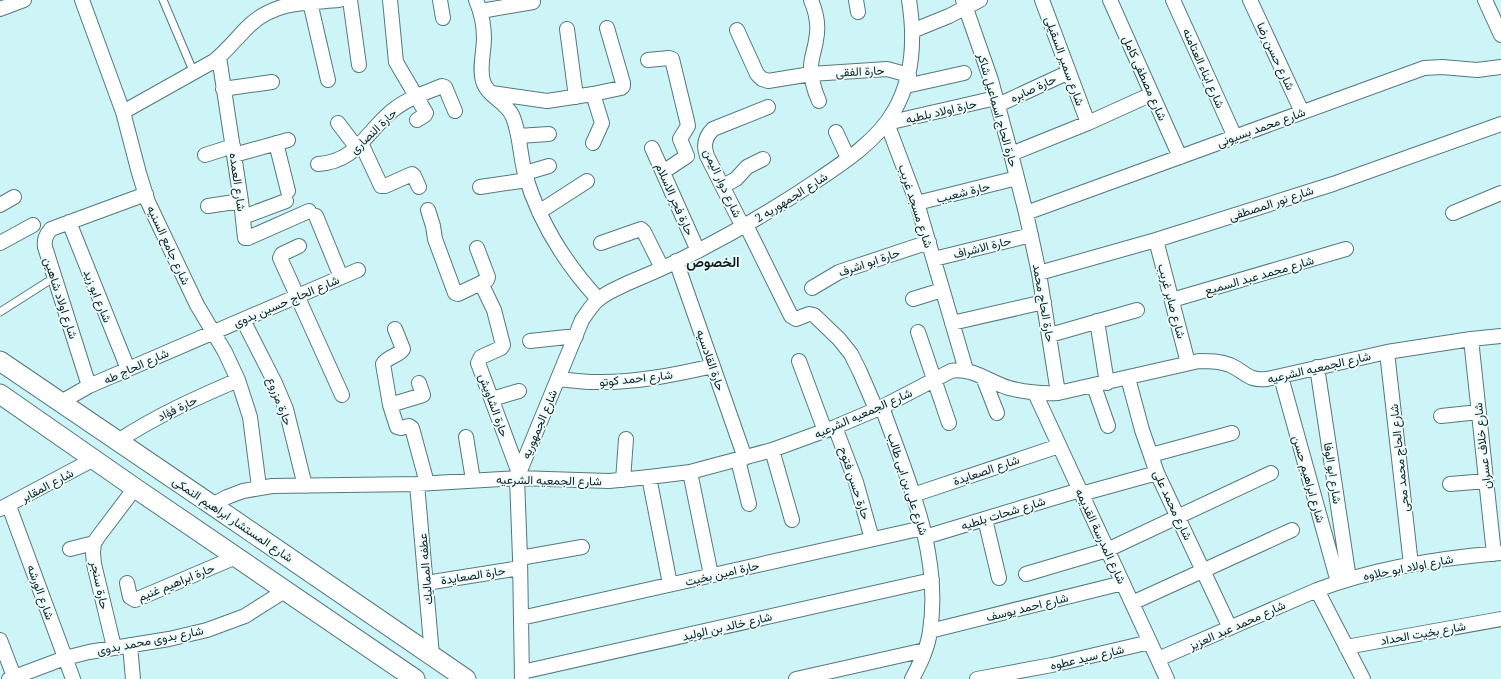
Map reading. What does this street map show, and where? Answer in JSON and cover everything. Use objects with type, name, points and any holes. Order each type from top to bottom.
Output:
[{"type":"main road","name":"شارع المستشار ابراهيم النمكى","points":[[0,361],[466,679]]},
{"type":"main road","points":[[0,394],[414,679]]},
{"type":"street","points":[[0,9],[24,0]]},
{"type":"street","name":"شارع جامع السنيه","points":[[82,0],[123,112],[146,194],[152,210],[192,295],[225,352],[238,380],[250,417],[259,487]]},
{"type":"street","points":[[123,112],[194,73],[219,57],[258,18],[278,8],[302,2],[339,0]]},
{"type":"street","points":[[350,0],[359,65]]},
{"type":"street","points":[[390,0],[396,62],[426,114],[417,120]]},
{"type":"street","points":[[440,0],[443,18]]},
{"type":"street","points":[[811,0],[816,13],[817,25],[817,37],[811,74],[813,86],[819,101]]},
{"type":"street","name":"شارع الجمهوريه 2","points":[[598,299],[698,251],[744,226],[807,188],[848,158],[887,123],[901,99],[907,80],[912,46],[909,0]]},
{"type":"street","points":[[912,31],[965,4],[980,0]]},
{"type":"street","name":"شارع سمير السقيلى","points":[[1042,0],[1088,122]]},
{"type":"street","name":"شارع مصطفى كامل","points":[[1110,0],[1180,157]]},
{"type":"street","name":"شارع ابناء العتامنه","points":[[1173,0],[1235,137]]},
{"type":"street","name":"شارع حسن رضا","points":[[1250,0],[1302,112]]},
{"type":"street","points":[[1485,0],[1497,16],[1501,35]]},
{"type":"street","points":[[302,2],[328,80]]},
{"type":"street","points":[[533,2],[478,6],[484,38],[482,74],[486,87],[509,108],[513,116],[526,176],[539,212],[550,234],[562,255],[579,278],[598,299]]},
{"type":"street","name":"حارة الحاج اسماعيل شاكر","points":[[965,4],[997,102],[1026,213]]},
{"type":"street","points":[[491,93],[547,101],[621,88],[623,86],[607,28]]},
{"type":"street","points":[[568,30],[576,97]]},
{"type":"street","name":"حارة الفقى","points":[[737,30],[757,74],[762,80],[768,81],[811,74],[887,69],[907,80]]},
{"type":"street","name":"شارع العمده","points":[[219,57],[234,150],[245,238],[313,214],[341,277]]},
{"type":"street","points":[[648,60],[672,59],[688,121],[688,126],[680,139],[687,156],[663,172]]},
{"type":"street","name":"شارع محمد بسيونى","points":[[1026,213],[1424,68],[1442,67],[1477,70],[1501,67]]},
{"type":"street","name":"حارة صابره","points":[[997,102],[1069,72]]},
{"type":"street","points":[[907,80],[964,73]]},
{"type":"street","points":[[223,89],[272,82]]},
{"type":"street","name":"حارة النصارى","points":[[318,164],[333,162],[352,153],[392,111],[417,96],[443,85],[446,88],[455,111]]},
{"type":"street","points":[[593,94],[602,123],[593,143]]},
{"type":"street","points":[[1011,154],[1152,94]]},
{"type":"street","name":"حارة اولاد بلطيه","points":[[887,123],[997,102]]},
{"type":"street","name":"شارع دوار اليمن","points":[[768,107],[713,129],[708,134],[705,141],[705,149],[791,316],[796,319],[809,314],[814,315],[839,339],[856,363],[879,408]]},
{"type":"street","points":[[338,123],[359,145],[381,186],[385,186],[412,174],[419,187]]},
{"type":"street","name":"شارع مسجد غريب","points":[[887,123],[917,203],[966,370]]},
{"type":"street","name":"شارع نور المصطفى","points":[[1039,273],[1156,240],[1333,184],[1501,124]]},
{"type":"street","points":[[836,132],[848,158]]},
{"type":"street","points":[[518,136],[550,134]]},
{"type":"street","points":[[205,155],[282,142],[287,196],[243,217]]},
{"type":"street","name":"حارة فجر الاسلام","points":[[652,148],[698,251]]},
{"type":"street","points":[[723,186],[736,179],[747,167],[763,159]]},
{"type":"street","points":[[480,187],[526,176],[549,166]]},
{"type":"street","name":"حارة شعيب","points":[[917,203],[1009,180]]},
{"type":"street","points":[[539,212],[587,181]]},
{"type":"street","points":[[1453,213],[1501,192]]},
{"type":"street","name":"شارع اولاد شاهين","points":[[90,386],[44,240],[46,234],[51,229],[146,194]]},
{"type":"street","points":[[0,204],[14,197]]},
{"type":"street","points":[[208,206],[241,201]]},
{"type":"street","points":[[428,210],[434,226],[435,239],[454,293],[458,294],[487,280],[488,277],[477,248]]},
{"type":"street","name":"حارة الحاج محمد","points":[[1026,213],[1039,273],[1058,393]]},
{"type":"street","name":"شارع ابو زيد","points":[[69,222],[128,369]]},
{"type":"street","points":[[0,243],[33,225]]},
{"type":"street","points":[[601,243],[641,229],[644,232],[662,268]]},
{"type":"street","name":"حارة الاشراف","points":[[934,259],[1031,236]]},
{"type":"street","name":"شارع صابر غريب","points":[[1156,240],[1188,363]]},
{"type":"street","name":"حارة ابو اشرف","points":[[812,288],[829,277],[848,268],[929,242]]},
{"type":"street","points":[[299,246],[282,254],[280,257],[342,395]]},
{"type":"street","name":"شارع محمد عبد السميع","points":[[1172,300],[1346,249]]},
{"type":"street","name":"حارة القادسيه","points":[[676,261],[713,366],[742,459],[749,504]]},
{"type":"street","name":"شارع الحاج حسين بدوى","points":[[213,333],[358,270]]},
{"type":"street","name":"حارة الشاويش","points":[[481,283],[494,310],[503,345],[501,348],[481,357],[478,361],[518,476]]},
{"type":"street","points":[[913,300],[942,290]]},
{"type":"street","name":"شارع الجمهوريه","points":[[522,676],[518,476],[582,320],[598,299]]},
{"type":"street","points":[[952,323],[1044,302]]},
{"type":"street","points":[[1050,335],[1137,310]]},
{"type":"street","name":"حارة مزروع","points":[[243,320],[286,409],[305,486]]},
{"type":"street","points":[[1097,321],[1101,384],[1108,426]]},
{"type":"street","points":[[395,329],[403,349],[383,364],[390,405],[423,395],[419,383]]},
{"type":"street","points":[[918,332],[949,423]]},
{"type":"street","name":"شارع الحاج طه","points":[[61,402],[90,386],[213,333]]},
{"type":"street","points":[[530,341],[576,336]]},
{"type":"street","name":"شارع الجمعيه الشرعيه","points":[[212,505],[238,493],[259,487],[422,483],[518,476],[570,481],[623,480],[690,472],[772,450],[830,429],[879,408],[951,371],[966,370],[1008,387],[1034,393],[1058,393],[1199,361],[1220,362],[1248,377],[1257,380],[1280,377],[1317,367],[1387,352],[1501,336]]},
{"type":"street","name":"شارع خلاف عسران","points":[[1471,339],[1486,481],[1497,554]]},
{"type":"street","name":"شارع الحاج محمد محى","points":[[1387,352],[1411,565]]},
{"type":"street","name":"حارة حسن فتوح","points":[[799,361],[856,482],[872,539]]},
{"type":"street","name":"شارع احمد كوتو","points":[[558,379],[595,382],[654,378],[713,366]]},
{"type":"street","name":"شارع ابو الوفا","points":[[1317,367],[1344,580]]},
{"type":"street","points":[[983,377],[997,413]]},
{"type":"street","name":"شارع ابراهيم حسن","points":[[1280,377],[1344,580]]},
{"type":"street","name":"شارع محمد على","points":[[1128,378],[1134,404],[1157,473],[1230,628]]},
{"type":"street","name":"حارة فؤاد","points":[[118,441],[139,427],[158,417],[238,380]]},
{"type":"street","points":[[492,399],[519,391]]},
{"type":"street","name":"شارع المدرسة القديمه","points":[[1034,393],[1167,679]]},
{"type":"street","name":"عطفه المماليك","points":[[390,405],[397,427],[401,428],[409,426],[412,428],[422,483],[426,583],[432,655]]},
{"type":"street","name":"شارع على بن ابى طالب","points":[[879,408],[913,495],[924,532],[932,580],[930,631],[925,650],[912,679]]},
{"type":"street","points":[[1441,416],[1479,412]]},
{"type":"street","points":[[1151,455],[1232,433]]},
{"type":"street","points":[[466,437],[473,480]]},
{"type":"street","points":[[623,480],[626,439]]},
{"type":"street","name":"شارع الصعايدة","points":[[913,495],[1059,446]]},
{"type":"street","points":[[772,450],[792,520]]},
{"type":"street","name":"شارع المقابر","points":[[4,507],[94,459]]},
{"type":"street","points":[[690,472],[711,575]]},
{"type":"street","name":"شارع شحات بلطيه","points":[[924,532],[985,519],[1081,492],[1157,473]]},
{"type":"street","points":[[1026,574],[1107,550],[1271,473]]},
{"type":"street","points":[[649,478],[670,584]]},
{"type":"street","points":[[1450,484],[1486,481]]},
{"type":"street","name":"حارة سنجر","points":[[114,647],[94,564],[94,543],[135,488]]},
{"type":"street","name":"شارع الورشه","points":[[4,507],[73,679]]},
{"type":"street","points":[[985,519],[1000,578]]},
{"type":"street","points":[[1132,603],[1292,530]]},
{"type":"street","name":"حارة امين بخيت","points":[[521,618],[872,539],[924,532]]},
{"type":"street","points":[[70,549],[94,543]]},
{"type":"street","name":"حارة الصعايدة","points":[[426,583],[520,563],[582,547]]},
{"type":"street","name":"شارع اولاد ابو حلاوه","points":[[1317,590],[1344,580],[1411,565],[1452,558],[1497,554]]},
{"type":"street","name":"حارة ابراهيم غنيم","points":[[127,582],[130,597],[135,600],[236,557]]},
{"type":"street","name":"شارع خالد بن الوليد","points":[[522,676],[932,580]]},
{"type":"street","name":"شارع احمد يوسف","points":[[930,631],[1123,583]]},
{"type":"street","name":"شارع بدوى محمد بدوى","points":[[13,678],[65,658],[114,647],[169,639],[207,630],[245,616],[286,590]]},
{"type":"street","points":[[1317,590],[1363,679]]},
{"type":"street","name":"شارع محمد عبد العزيز","points":[[1158,659],[1317,590]]},
{"type":"street","name":"شارع بخيت الحداد","points":[[1346,647],[1501,619]]},
{"type":"street","points":[[0,640],[13,678]]},
{"type":"street","name":"شارع سيد عطوه","points":[[977,679],[1052,666],[1150,642]]},
{"type":"street","points":[[130,645],[133,679]]},
{"type":"street","points":[[796,679],[925,650]]},
{"type":"lane","points":[[163,0],[194,73]]},
{"type":"lane","points":[[0,312],[47,282]]},
{"type":"district","name":"الخصوص","points":[[713,261]]}]
